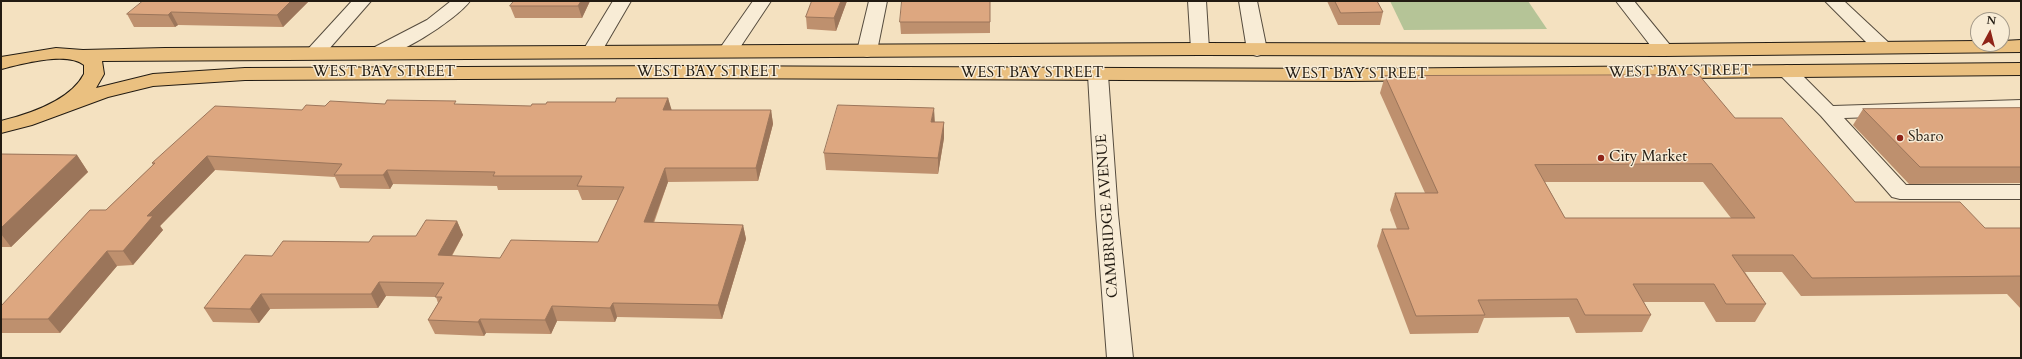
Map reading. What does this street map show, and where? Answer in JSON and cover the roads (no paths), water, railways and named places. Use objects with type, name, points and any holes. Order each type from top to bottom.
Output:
[{"type":"main road","name":"WEST BAY STREET","points":[[39,54],[68,53],[82,56],[315,53],[1200,49],[1664,50],[2021,46]]},
{"type":"main road","points":[[1,48],[39,54]]},
{"type":"main road","points":[[1,63],[39,54]]},
{"type":"main road","points":[[1,127],[27,121],[48,112],[74,97],[92,78],[94,70],[93,64],[82,56]]},
{"type":"main road","name":"WEST BAY STREET","points":[[48,112],[100,92],[153,80],[246,74],[688,72],[1349,75],[2021,69]]},
{"type":"street","points":[[315,53],[362,1]]},
{"type":"street","points":[[378,53],[439,20],[455,8],[461,1]]},
{"type":"street","points":[[592,52],[622,1]]},
{"type":"street","points":[[728,52],[762,1]]},
{"type":"street","points":[[867,51],[878,1]]},
{"type":"street","points":[[1200,1],[1200,49]]},
{"type":"street","points":[[1625,1],[1664,50]]},
{"type":"street","points":[[1834,1],[1882,47]]},
{"type":"street","points":[[1245,2],[1257,50]]},
{"type":"street","points":[[1787,71],[1828,112],[1900,192],[2021,192]]},
{"type":"street","name":"CAMBRIDGE AVENUE","points":[[1098,75],[1106,214],[1120,358]]},
{"type":"street","points":[[1828,112],[2021,106]]},
{"type":"street","points":[[1,131],[27,121]]},
{"type":"place","name":"Sbaro","points":[[1900,138]]},
{"type":"place","name":"City Market","points":[[1601,158]]}]
